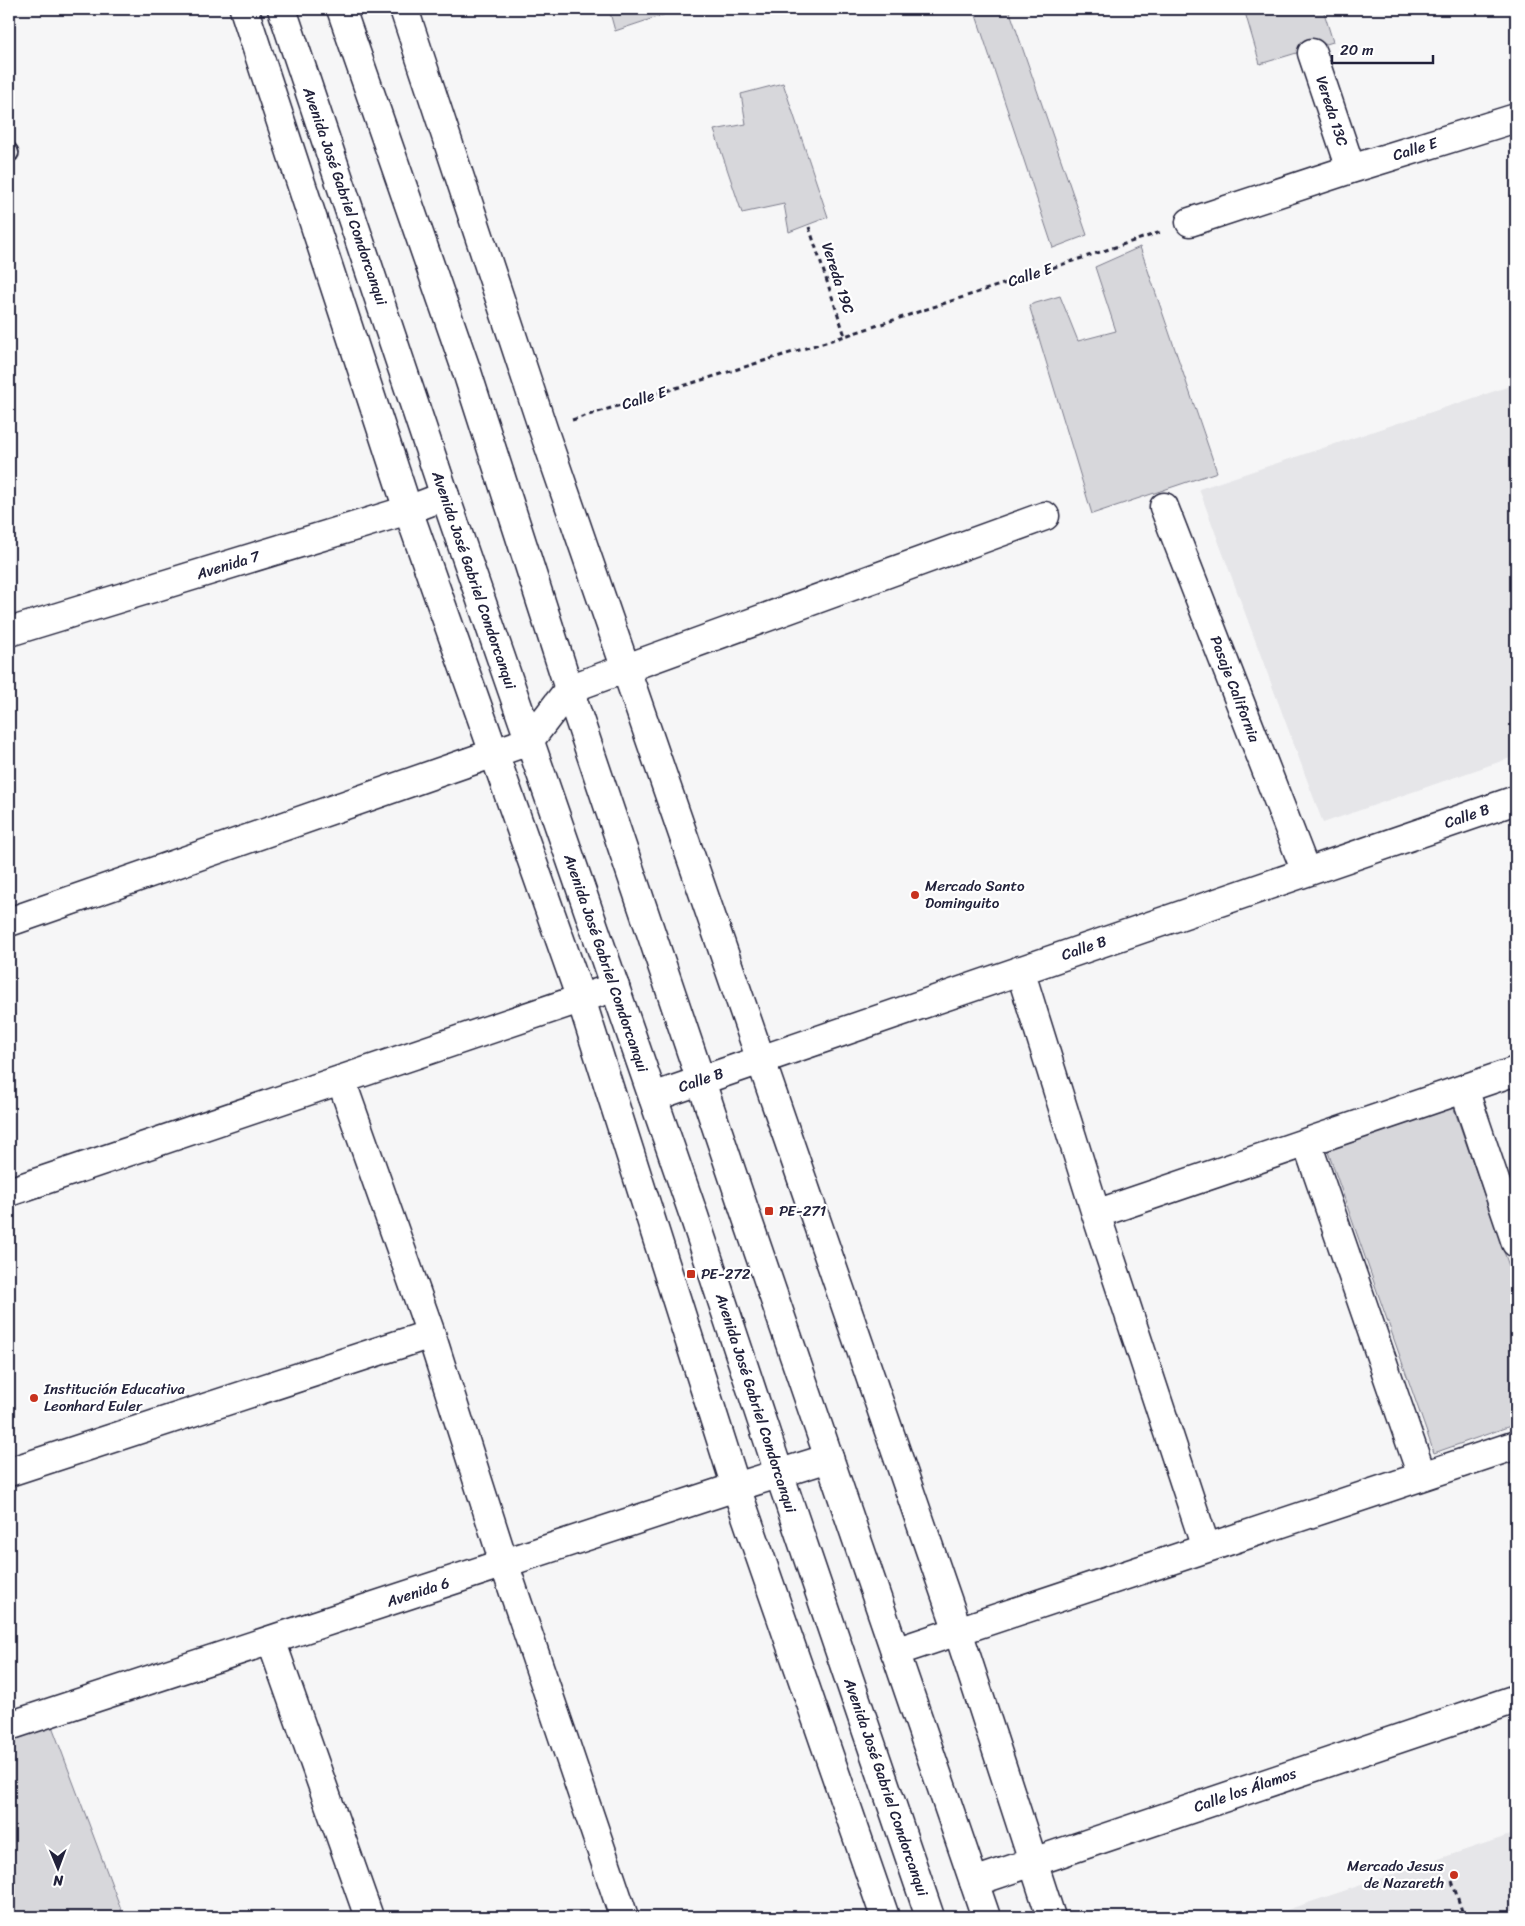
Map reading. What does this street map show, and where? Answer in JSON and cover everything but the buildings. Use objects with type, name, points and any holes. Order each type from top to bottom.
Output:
[{"type":"main road","points":[[244,9],[408,510],[581,999],[736,1487],[885,1917]]},
{"type":"main road","name":"Avenida José Gabriel Condorcanqui","points":[[282,9],[445,496],[653,1097],[930,1917]]},
{"type":"main road","points":[[341,9],[466,369],[569,689],[700,1080],[986,1917]]},
{"type":"main road","points":[[404,9],[543,429],[958,1631],[1051,1917]]},
{"type":"main road","name":"Vereda 13C","points":[[1312,53],[1351,169]]},
{"type":"main road","name":"Calle E","points":[[1190,222],[1351,169],[1516,118]]},
{"type":"main road","name":"Avenida 7","points":[[9,632],[408,510],[445,496]]},
{"type":"main road","name":"Pasaje California","points":[[1164,507],[1306,872]]},
{"type":"main road","points":[[9,922],[529,741],[569,689],[1045,516]]},
{"type":"main road","name":"Calle B","points":[[653,1097],[1516,800]]},
{"type":"main road","points":[[1020,970],[1096,1214],[1206,1548]]},
{"type":"main road","points":[[9,1192],[615,987]]},
{"type":"main road","points":[[1096,1214],[1516,1071]]},
{"type":"main road","points":[[341,1080],[431,1334],[504,1564],[624,1917]]},
{"type":"main road","points":[[1464,1089],[1516,1242]]},
{"type":"main road","points":[[1307,1143],[1422,1476]]},
{"type":"main road","points":[[9,1472],[431,1334]]},
{"type":"main road","points":[[895,1652],[1516,1445]]},
{"type":"main road","name":"Avenida 6","points":[[9,1726],[828,1458]]},
{"type":"main road","points":[[271,1640],[369,1917]]},
{"type":"main road","name":"Calle los Álamos","points":[[974,1882],[1516,1699]]},
{"type":"path","name":"Calle E","points":[[543,429],[845,336],[1190,222]]},
{"type":"path","name":"Vereda 19C","points":[[809,227],[845,336]]},
{"type":"path","points":[[1452,1881],[1464,1917]]},
{"type":"shaded area","points":[[609,9],[681,9],[615,31]]},
{"type":"shaded area","points":[[974,9],[1009,9],[1087,235],[1053,248]]},
{"type":"shaded area","points":[[1244,9],[1323,9],[1333,42],[1260,64]]},
{"type":"shaded area","points":[[783,83],[828,217],[789,232],[784,204],[742,213],[714,130],[746,124],[741,94]]},
{"type":"shaded area","points":[[1140,247],[1217,472],[1092,514],[1029,305],[1060,296],[1078,341],[1116,331],[1095,267]]},
{"type":"shaded area","points":[[1516,384],[1516,756],[1323,823],[1199,489]]},
{"type":"shaded area","points":[[1453,1106],[1516,1286],[1516,1424],[1434,1453],[1327,1149]]},
{"type":"shaded area","points":[[52,1726],[124,1917],[9,1917],[9,1742]]},
{"type":"shaded area","name":"Mercado Jesus de Nazareth","points":[[1516,1833],[1516,1917],[1266,1917]]},
{"type":"place","name":"Mercado Santo Dominguito","points":[[915,895]]},
{"type":"place","name":"PE-271","points":[[769,1211]]},
{"type":"place","name":"PE-272","points":[[691,1274]]},
{"type":"place","name":"Institución Educativa Leonhard Euler","points":[[34,1398]]},
{"type":"place","name":"Mercado Jesus de Nazareth","points":[[1454,1875]]}]
